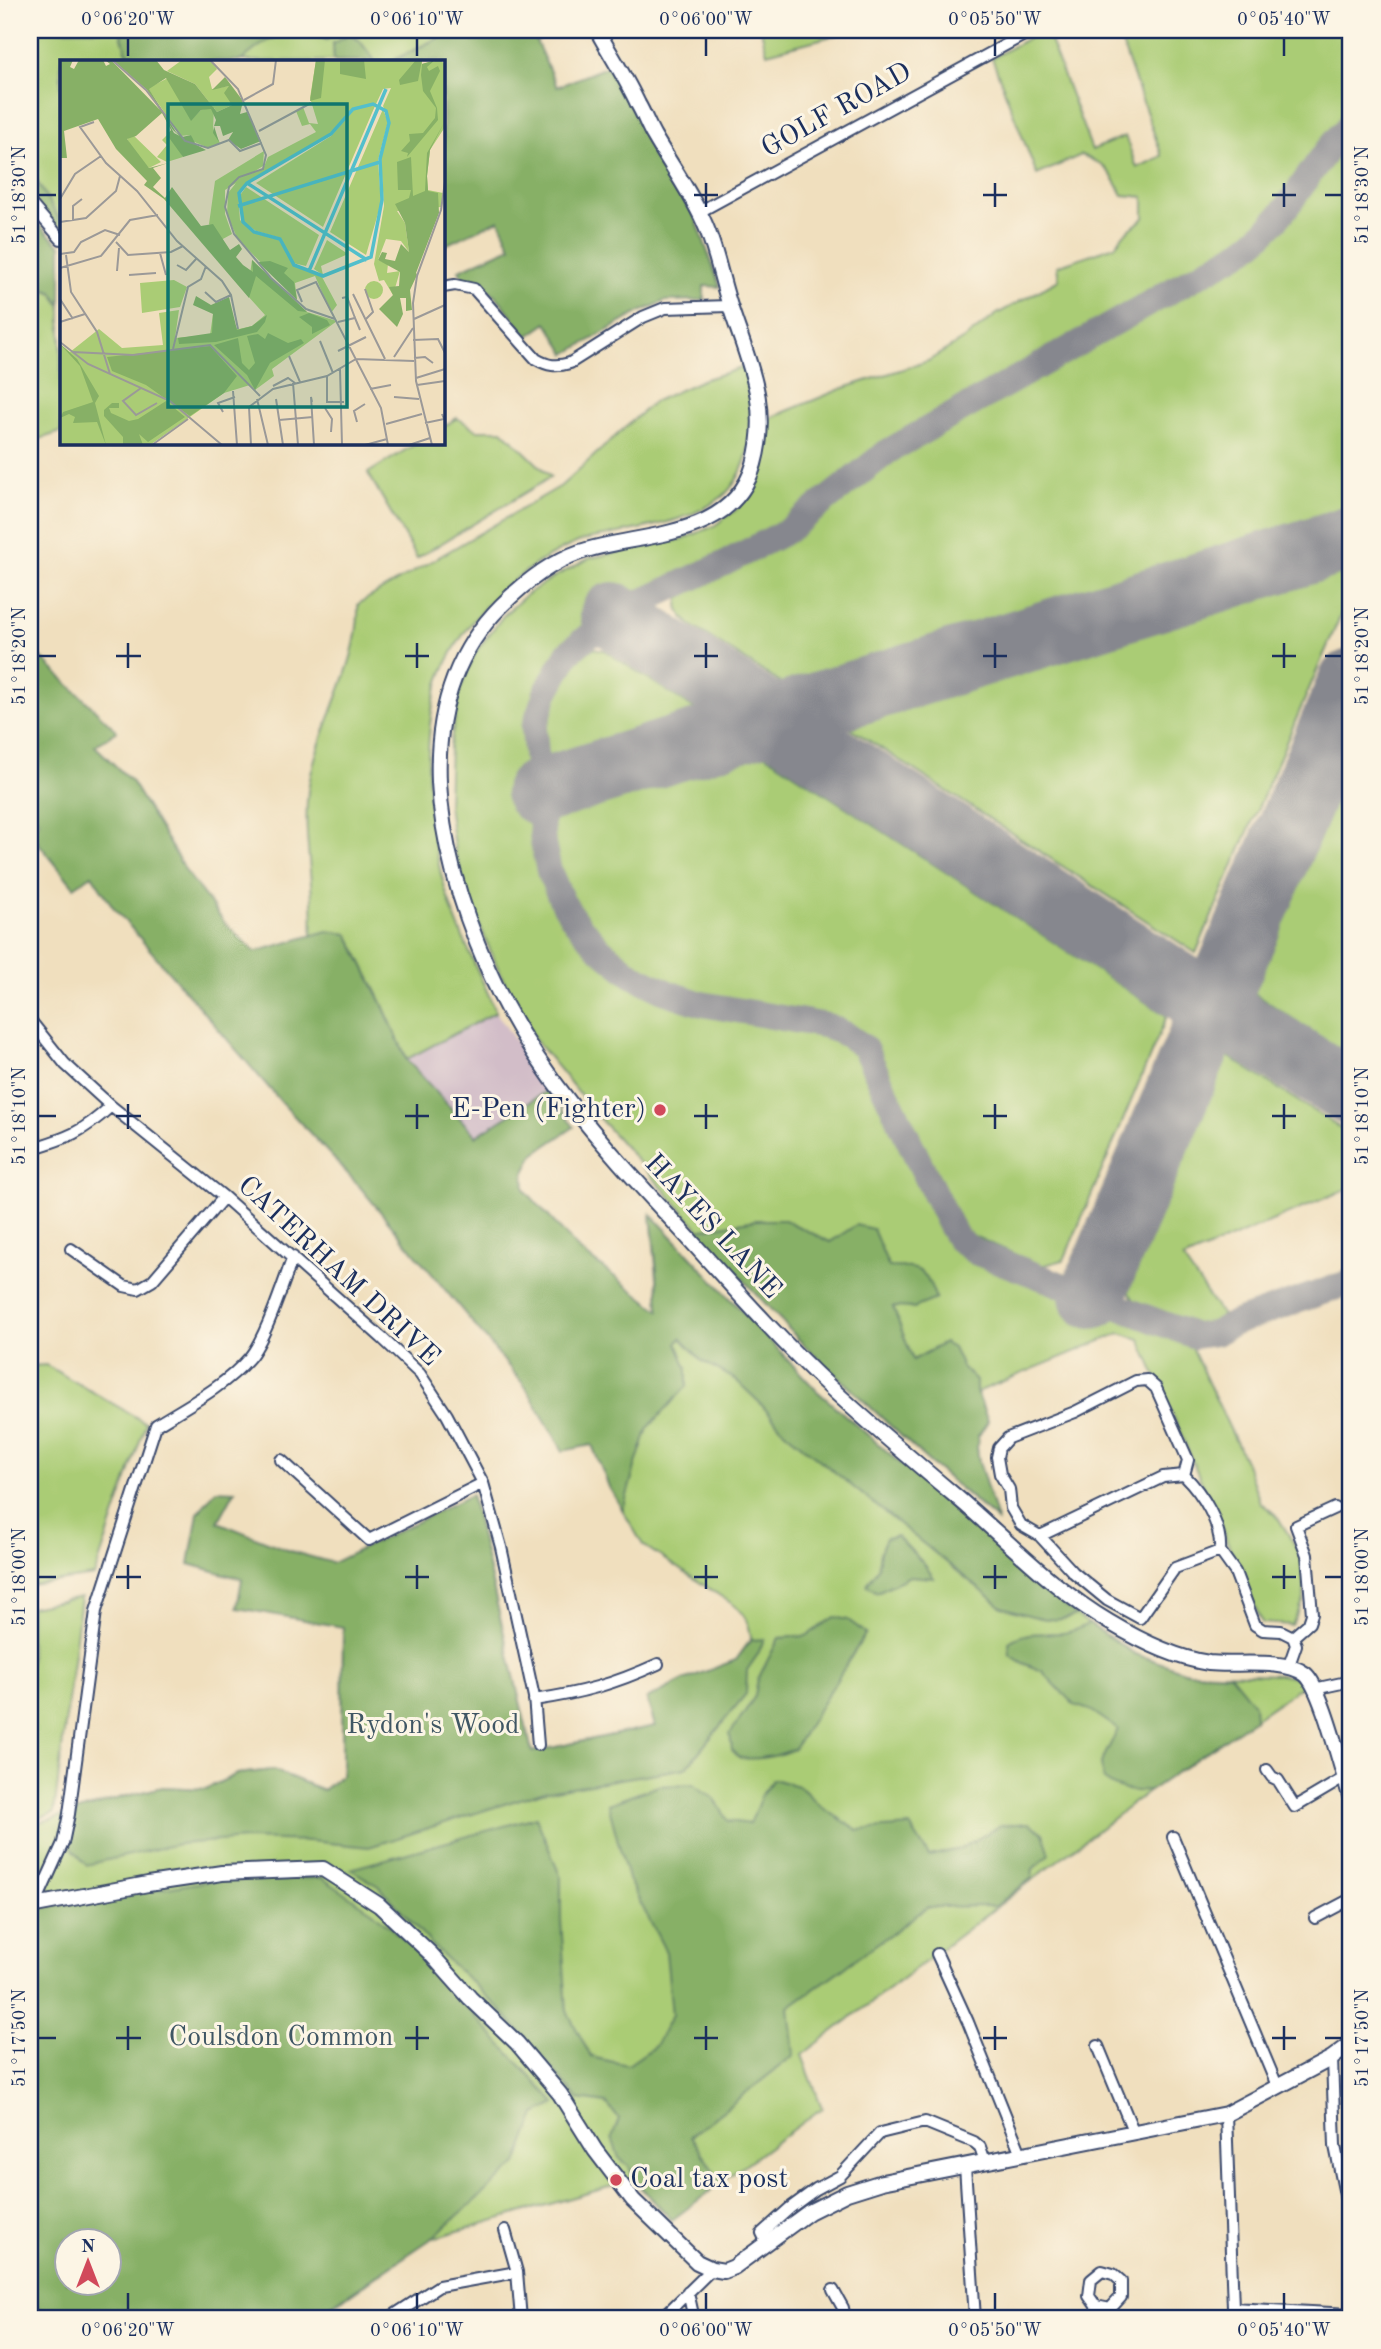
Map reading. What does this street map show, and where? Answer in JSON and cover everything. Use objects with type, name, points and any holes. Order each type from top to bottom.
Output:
[{"type":"street","name":"HAYES LANE","points":[[597,30],[636,99],[652,134],[699,212],[719,261],[730,306],[750,360],[759,397],[760,435],[752,471],[730,504],[701,523],[662,535],[579,552],[546,569],[515,592],[467,646],[452,683],[442,719],[438,761],[439,801],[461,902],[484,960],[509,1013],[555,1085],[595,1134],[794,1352],[892,1442],[1063,1591],[1106,1620],[1144,1641],[1189,1659],[1288,1668]]},
{"type":"street","name":"GOLF ROAD","points":[[699,212],[1033,30]]},
{"type":"street","points":[[30,203],[60,238]]},
{"type":"street","points":[[444,286],[474,289],[536,359],[546,365],[558,366],[570,363],[643,317],[665,308],[730,306]]},
{"type":"street","name":"CATERHAM DRIVE","points":[[30,1020],[65,1064],[111,1106],[224,1197],[293,1257],[419,1374],[447,1415],[484,1483],[501,1547],[534,1700],[538,1745]]},
{"type":"street","points":[[30,1149],[74,1134],[91,1125],[111,1106]]},
{"type":"street","points":[[71,1249],[124,1286],[138,1289],[152,1281],[224,1197]]},
{"type":"street","points":[[32,1905],[63,1843],[96,1611],[156,1425],[218,1386],[250,1357],[293,1257]]},
{"type":"street","points":[[1184,1475],[1188,1460],[1156,1388],[1147,1380],[1136,1381],[1075,1412],[1008,1438],[999,1448],[997,1457],[1000,1474],[1009,1489],[1011,1508],[1021,1525],[1040,1536],[1073,1572],[1107,1600],[1140,1618],[1175,1568],[1220,1551]]},
{"type":"street","points":[[281,1460],[369,1540],[484,1483]]},
{"type":"street","points":[[1040,1536],[1163,1477],[1184,1475]]},
{"type":"street","points":[[1184,1475],[1199,1490],[1221,1538],[1220,1551],[1235,1572],[1255,1625],[1263,1630],[1281,1631],[1293,1637],[1296,1645],[1288,1668],[1309,1677],[1330,1728],[1351,1798]]},
{"type":"street","points":[[1293,1637],[1309,1623],[1312,1614],[1307,1555],[1296,1526],[1344,1506]]},
{"type":"street","points":[[534,1700],[572,1695],[611,1684],[658,1664]]},
{"type":"street","points":[[1314,1689],[1351,1681]]},
{"type":"street","points":[[1267,1770],[1278,1780],[1294,1807],[1344,1778]]},
{"type":"street","points":[[1173,1837],[1278,2088]]},
{"type":"street","points":[[32,1905],[222,1873],[323,1870],[379,1905],[430,1953],[517,2043],[560,2094],[595,2150],[633,2200],[697,2262],[724,2271],[734,2267],[809,2212],[847,2193],[881,2182],[1226,2114],[1278,2088],[1351,2044]]},
{"type":"street","points":[[1315,1918],[1351,1899]]},
{"type":"street","points":[[937,1954],[968,2022],[1021,2154]]},
{"type":"street","points":[[1098,2046],[1134,2133]]},
{"type":"street","points":[[1332,2057],[1335,2146],[1351,2224]]},
{"type":"street","points":[[1226,2114],[1233,2308],[1351,2314]]},
{"type":"street","points":[[767,2243],[762,2233],[790,2208],[839,2176],[880,2133],[925,2122],[974,2142],[980,2147],[985,2161]]},
{"type":"street","points":[[965,2166],[975,2319]]},
{"type":"street","points":[[505,2230],[517,2272],[521,2319]]},
{"type":"street","points":[[661,2319],[712,2269]]},
{"type":"street","points":[[388,2319],[439,2286],[517,2272]]},
{"type":"street","points":[[833,2290],[843,2308],[845,2319]]},
{"type":"street","points":[[688,2292],[694,2319]]},
{"type":"shaded area","points":[[496,1012],[548,1090],[476,1136],[407,1059]]},
{"type":"green space","points":[[30,30],[120,30],[132,60],[60,60],[60,220],[30,170]]},
{"type":"green space","points":[[120,30],[342,30],[327,40],[300,31],[284,34],[261,45],[242,60],[132,60]]},
{"type":"green space","points":[[342,30],[454,30],[394,60],[374,60],[359,40],[333,43],[334,60],[242,60],[261,45],[283,34],[300,31],[327,39]]},
{"type":"green space","points":[[454,30],[562,30],[536,41],[557,87],[611,65],[694,213],[720,287],[704,286],[704,300],[665,301],[640,312],[566,354],[547,323],[527,337],[493,293],[475,282],[464,280],[459,270],[511,247],[499,220],[444,246],[444,60],[394,60]]},
{"type":"green space","points":[[761,30],[855,30],[767,53]]},
{"type":"green space","points":[[1046,30],[1092,150],[1125,136],[1137,168],[1162,156],[1117,30],[1351,30],[1351,113],[1274,210],[1239,242],[885,445],[784,524],[624,599],[591,622],[564,648],[541,688],[528,728],[537,846],[543,872],[556,903],[571,925],[595,953],[628,979],[665,999],[701,1011],[825,1033],[861,1054],[953,1243],[972,1257],[1189,1342],[1246,1463],[1260,1502],[1277,1516],[1304,1560],[1304,1600],[1292,1625],[1262,1623],[1140,1339],[1120,1333],[977,1392],[988,1421],[978,1437],[979,1462],[997,1521],[926,1459],[802,1343],[600,1119],[535,1040],[500,973],[471,906],[455,853],[448,805],[450,746],[460,690],[475,653],[503,616],[527,594],[590,558],[683,539],[714,526],[737,509],[752,488],[764,464],[770,418],[841,389],[928,361],[967,337],[997,314],[1059,280],[1057,266],[1115,246],[1124,234],[1144,218],[1144,197],[1123,195],[1107,170],[1089,158],[1081,155],[1037,175],[992,58]]},
{"type":"green space","points":[[349,35],[359,40],[374,60],[334,60],[333,43]]},
{"type":"green space","points":[[1351,137],[1351,591],[1196,953],[691,625],[681,614],[678,603],[683,593],[694,584],[792,539],[898,456],[1169,302],[1256,249],[1286,224]]},
{"type":"green space","points":[[30,170],[60,220],[60,230],[34,202],[30,194]]},
{"type":"green space","points":[[30,212],[60,245],[60,304],[52,292],[30,285]]},
{"type":"green space","points":[[30,285],[52,292],[60,304],[60,432],[30,442]]},
{"type":"green space","points":[[745,367],[752,398],[751,437],[744,464],[732,487],[711,505],[697,512],[654,526],[578,542],[536,564],[482,611],[454,650],[443,671],[431,717],[429,744],[432,826],[441,874],[452,909],[496,1012],[407,1059],[348,934],[312,936],[308,791],[320,744],[353,651],[358,604],[561,486],[653,402],[702,380]]},
{"type":"green space","points":[[457,418],[477,430],[502,430],[551,477],[417,558],[368,473],[415,444],[444,444],[444,426]]},
{"type":"green space","points":[[30,647],[117,731],[95,746],[131,781],[187,873],[225,923],[255,952],[327,931],[348,934],[406,1059],[476,1136],[548,1090],[574,1127],[534,1154],[524,1174],[525,1190],[579,1250],[659,1310],[651,1214],[817,1391],[1076,1615],[1049,1619],[1002,1607],[785,1432],[735,1379],[702,1361],[681,1338],[677,1343],[687,1368],[687,1386],[648,1428],[623,1510],[609,1487],[592,1445],[563,1451],[525,1386],[360,1187],[283,1104],[113,907],[92,875],[74,887],[30,833],[39,821],[30,811]]},
{"type":"green space","points":[[593,648],[604,650],[1167,1016],[1064,1260],[1041,1266],[965,1232],[875,1043],[864,1035],[829,1016],[678,988],[626,960],[583,918],[563,884],[553,851],[548,814],[544,732],[554,696],[566,673],[580,654]]},
{"type":"green space","points":[[1351,764],[1351,1057],[1254,993]]},
{"type":"green space","points":[[1226,1055],[1351,1135],[1351,1187],[1183,1259],[1223,1317],[1198,1329],[1141,1309],[1129,1293],[1129,1281]]},
{"type":"green space","name":"Coulsdon Common","points":[[651,1214],[817,1391],[1076,1615],[1135,1654],[1187,1672],[1280,1675],[1297,1678],[1305,1684],[1149,1791],[802,2055],[822,2108],[671,2219],[633,2180],[430,2239],[315,2319],[30,2319],[30,1825],[162,1787],[206,1789],[237,1774],[273,1770],[323,1790],[342,1775],[343,1627],[471,1495],[532,1752],[655,1726],[647,1699],[684,1680],[736,1660],[751,1639],[744,1616],[734,1605],[643,1545],[609,1487],[660,1311]]},
{"type":"green space","points":[[756,1220],[785,1220],[830,1242],[856,1225],[873,1229],[889,1267],[915,1269],[925,1275],[936,1299],[914,1308],[893,1307],[913,1360],[944,1343],[953,1348],[962,1367],[976,1381],[976,1392],[988,1421],[978,1436],[979,1462],[997,1520],[926,1459],[802,1343],[697,1230]]},
{"type":"green space","points":[[46,1365],[146,1423],[94,1576],[30,1585],[30,1366]]},
{"type":"green space","name":"Rydon's Wood","points":[[216,1490],[235,1491],[218,1522],[290,1551],[333,1563],[471,1495],[532,1752],[655,1726],[647,1699],[684,1680],[736,1660],[751,1640],[764,1639],[747,1670],[746,1694],[686,1768],[542,1792],[369,1847],[247,1839],[178,1844],[86,1865],[69,1844],[76,1812],[162,1787],[206,1789],[237,1774],[273,1770],[323,1790],[342,1775],[343,1627],[237,1608],[242,1579],[189,1564],[198,1513]]},
{"type":"green space","points":[[897,1536],[934,1578],[910,1576],[877,1592],[867,1585],[878,1567],[886,1538]]},
{"type":"green space","points":[[81,1597],[54,1813],[30,1821],[30,1607]]},
{"type":"green space","points":[[834,1617],[848,1620],[866,1633],[794,1749],[768,1757],[740,1758],[732,1750],[730,1734],[755,1696],[758,1679],[779,1638],[806,1636]]},
{"type":"green space","points":[[1089,1624],[1135,1654],[1187,1672],[1230,1674],[1254,1704],[1255,1719],[1149,1791],[1125,1790],[1114,1786],[1103,1779],[1101,1763],[1118,1729],[1092,1711],[1074,1705],[1042,1671],[1010,1655],[1009,1642],[1016,1638],[1035,1633],[1066,1632]]},
{"type":"green space","points":[[773,1779],[799,1786],[823,1808],[858,1830],[910,1826],[929,1856],[960,1849],[1001,1825],[1029,1823],[1043,1833],[1050,1854],[1033,1869],[1032,1878],[996,1906],[928,1907],[789,2007],[794,2055],[691,2136],[721,2183],[672,2220],[633,2179],[629,2166],[619,2158],[612,2138],[619,2119],[606,2103],[578,2099],[501,2010],[436,1949],[379,1886],[350,1869],[536,1817],[561,1878],[567,2011],[591,2057],[628,2065],[655,2046],[672,2015],[666,1952],[628,1879],[608,1804],[658,1786],[693,1784],[715,1799],[728,1821],[750,1824],[761,1796]]},
{"type":"green space","points":[[322,1878],[373,1912],[409,1944],[556,2104],[536,2114],[517,2164],[431,2239],[311,2319],[53,2319],[30,2301],[30,1910],[222,1879]]},
{"type":"taxiway","points":[[1351,123],[1326,152],[1279,217],[1243,250],[887,452],[787,531],[613,615],[568,653],[546,693],[534,728],[543,844],[549,871],[562,901],[575,921],[600,949],[632,975],[666,992],[702,1004],[828,1026],[864,1047],[949,1224],[958,1239],[975,1252],[1195,1336],[1216,1333],[1234,1323],[1351,1282]]},
{"type":"runway","points":[[538,792],[1351,538]]},
{"type":"runway","points":[[613,615],[1214,1008],[1351,1093]]},
{"type":"runway","points":[[1092,1296],[1351,682]]},
{"type":"place","name":"E-Pen (Fighter)","points":[[660,1110]]},
{"type":"place","name":"Coal tax post","points":[[616,2180]]}]
